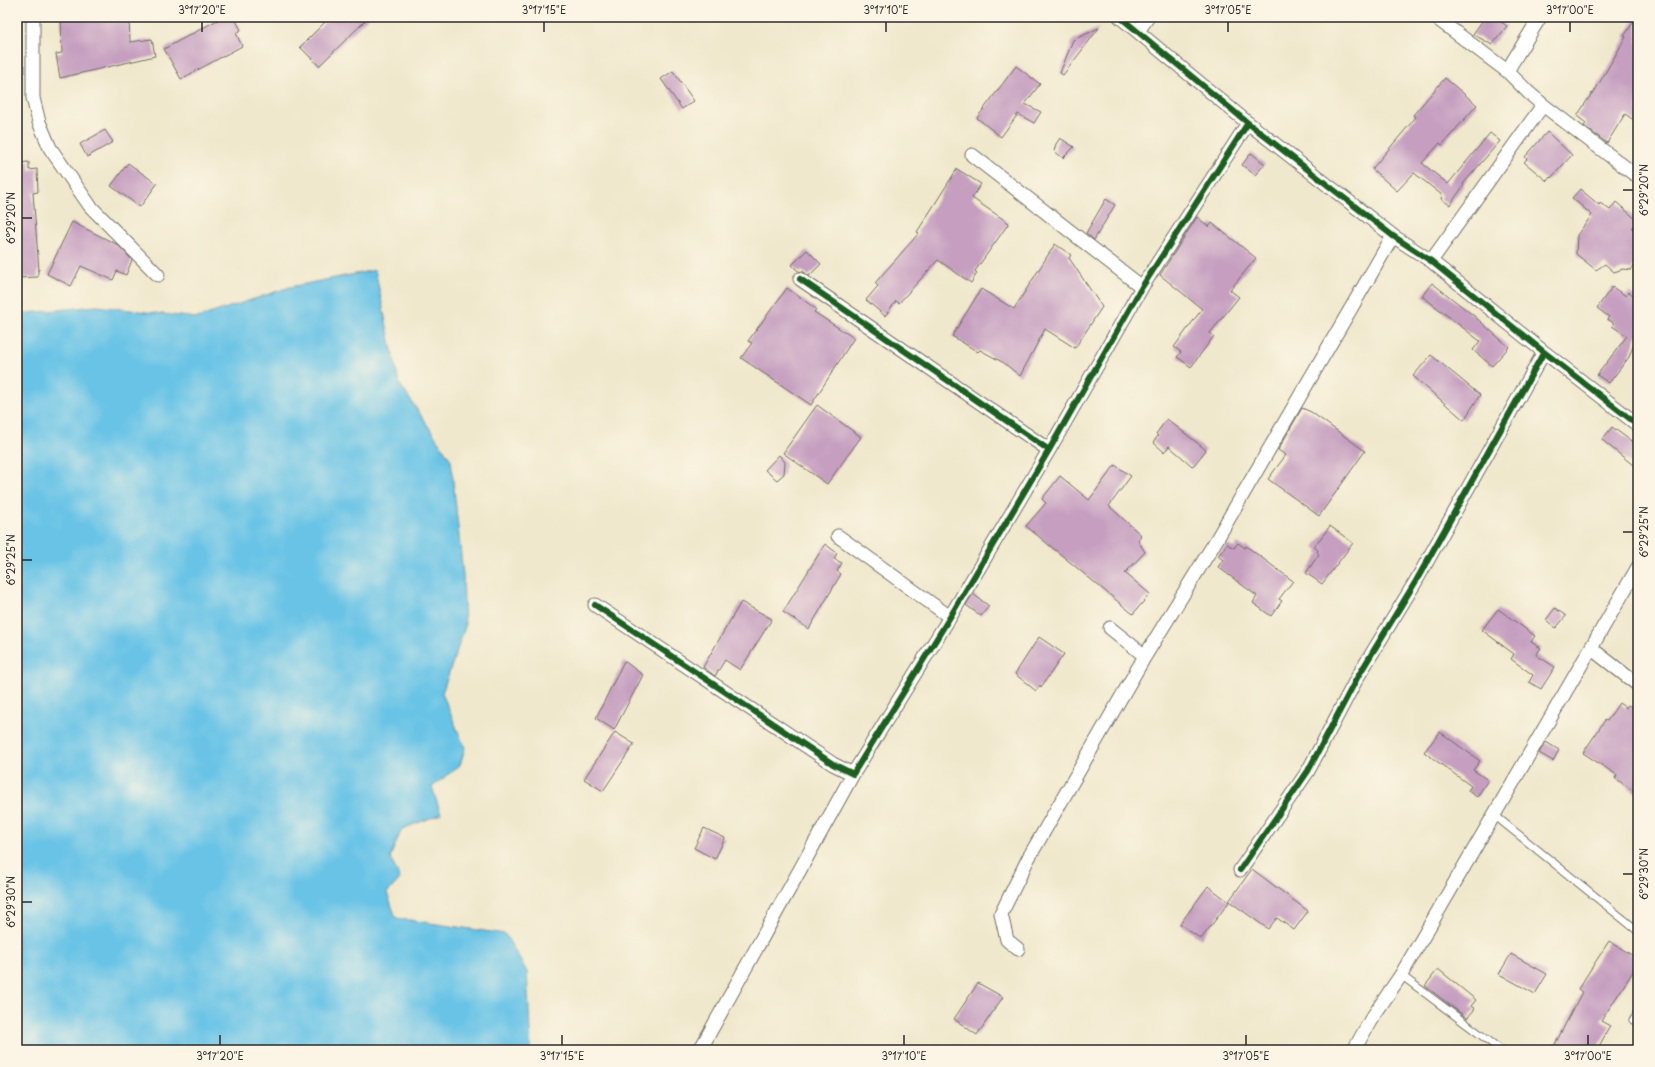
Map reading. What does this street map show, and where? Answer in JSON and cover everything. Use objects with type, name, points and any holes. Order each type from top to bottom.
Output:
[{"type":"street","points":[[33,17],[33,98],[39,122],[50,148],[90,206],[158,275]]},
{"type":"street","points":[[1120,17],[1248,123],[1394,236],[1431,261],[1638,425]]},
{"type":"street","points":[[1138,31],[1148,17]]},
{"type":"street","points":[[1435,17],[1507,71],[1543,105],[1638,177]]},
{"type":"street","points":[[1507,71],[1540,17]]},
{"type":"street","points":[[1431,261],[1543,105]]},
{"type":"street","points":[[700,1050],[853,774],[950,617],[1049,450],[1142,287],[1248,123]]},
{"type":"street","points":[[972,156],[1142,287]]},
{"type":"street","points":[[1018,949],[1007,940],[1000,914],[1028,859],[1145,656],[1214,544],[1394,236]]},
{"type":"street","points":[[800,279],[1049,450]]},
{"type":"street","points":[[1240,870],[1308,771],[1357,678],[1416,580],[1544,352]]},
{"type":"street","points":[[838,536],[950,617]]},
{"type":"street","points":[[1354,1050],[1370,1021],[1401,975],[1493,814],[1592,649],[1638,567]]},
{"type":"street","points":[[595,605],[833,764],[853,774]]},
{"type":"street","points":[[1110,628],[1145,656]]},
{"type":"street","points":[[1592,649],[1638,685]]},
{"type":"lane","points":[[1493,814],[1638,931]]},
{"type":"lane","points":[[1401,975],[1501,1050]]},
{"type":"lane","points":[[1633,1020],[1638,1012]]},
{"type":"water","points":[[375,270],[399,383],[451,460],[463,575],[465,627],[442,693],[465,748],[460,765],[432,787],[441,814],[402,829],[390,857],[400,879],[387,893],[396,918],[505,934],[527,972],[531,1050],[17,1050],[17,314],[97,306],[197,318],[290,287]]},
{"type":"building","points":[[61,17],[129,17],[130,42],[152,39],[155,56],[60,78],[56,54],[62,53]]},
{"type":"building","points":[[223,17],[234,17],[241,30],[236,33],[242,46],[181,79],[164,49]]},
{"type":"building","points":[[330,17],[369,17],[319,66],[300,47]]},
{"type":"building","points":[[1485,17],[1494,17],[1507,26],[1492,45],[1473,34]]},
{"type":"building","points":[[1637,17],[1638,123],[1625,114],[1607,143],[1584,126],[1586,123],[1577,116],[1592,93],[1593,94],[1626,37],[1624,36]]},
{"type":"building","points":[[1099,28],[1063,75],[1060,73],[1073,40]]},
{"type":"building","points":[[1016,66],[1040,84],[1025,104],[1041,112],[1034,123],[1018,114],[1001,137],[977,118]]},
{"type":"building","points":[[673,71],[694,101],[682,109],[661,79]]},
{"type":"building","points":[[1445,78],[1477,105],[1442,145],[1440,143],[1422,163],[1448,184],[1490,133],[1500,141],[1463,184],[1464,185],[1450,205],[1441,199],[1442,195],[1414,173],[1397,191],[1372,169],[1416,117],[1413,115]]},
{"type":"building","points":[[105,130],[113,142],[87,157],[80,144]]},
{"type":"building","points":[[1547,132],[1572,155],[1547,181],[1524,162],[1527,159],[1525,157]]},
{"type":"building","points":[[1060,138],[1074,147],[1063,158],[1054,151]]},
{"type":"building","points":[[1251,153],[1265,164],[1255,175],[1242,165]]},
{"type":"building","points":[[29,162],[29,170],[37,169],[38,192],[33,193],[39,270],[38,277],[17,278],[17,163]]},
{"type":"building","points":[[128,163],[157,184],[140,207],[111,186]]},
{"type":"building","points":[[957,169],[981,184],[972,198],[1009,223],[975,271],[977,273],[971,283],[938,260],[899,303],[896,301],[885,316],[866,300],[878,286],[875,283],[919,233],[917,232]]},
{"type":"building","points":[[1580,189],[1599,205],[1600,203],[1610,210],[1616,202],[1638,221],[1638,223],[1632,228],[1638,235],[1638,260],[1631,270],[1623,269],[1614,272],[1605,264],[1596,270],[1576,254],[1577,235],[1592,215],[1572,198]]},
{"type":"building","points":[[1106,199],[1115,205],[1094,240],[1086,233]]},
{"type":"building","points":[[1197,217],[1209,227],[1212,223],[1256,258],[1230,290],[1239,297],[1210,333],[1214,336],[1191,367],[1177,357],[1181,352],[1174,347],[1202,309],[1160,275]]},
{"type":"building","points":[[72,222],[118,245],[132,260],[126,275],[117,271],[113,280],[81,266],[71,286],[47,274]]},
{"type":"building","points":[[1055,244],[1071,255],[1069,258],[1102,307],[1075,348],[1045,329],[1020,376],[1004,363],[980,350],[978,352],[952,336],[981,289],[1014,309]]},
{"type":"building","points":[[807,250],[821,264],[809,276],[804,272],[798,271],[792,265]]},
{"type":"building","points":[[1432,283],[1473,315],[1509,347],[1492,366],[1473,350],[1480,341],[1422,296]]},
{"type":"building","points":[[1612,287],[1626,296],[1629,292],[1638,299],[1638,333],[1629,357],[1609,383],[1597,375],[1627,336],[1612,326],[1614,323],[1607,319],[1609,317],[1597,308]]},
{"type":"building","points":[[787,288],[816,309],[814,312],[854,338],[811,405],[741,358],[752,343],[748,341]]},
{"type":"building","points":[[1431,355],[1480,395],[1464,420],[1413,376]]},
{"type":"building","points":[[817,405],[861,437],[827,484],[783,453]]},
{"type":"building","points":[[1302,408],[1311,412],[1365,451],[1319,516],[1268,479],[1286,455],[1278,450]]},
{"type":"building","points":[[1167,419],[1206,450],[1194,465],[1192,466],[1169,446],[1164,452],[1153,442],[1158,436],[1156,434]]},
{"type":"building","points":[[1612,427],[1638,446],[1638,469],[1602,440]]},
{"type":"building","points":[[779,455],[785,462],[784,474],[777,480],[765,470]]},
{"type":"building","points":[[1115,465],[1131,476],[1109,506],[1141,535],[1138,541],[1145,552],[1125,573],[1150,594],[1133,614],[1026,526],[1046,503],[1042,499],[1060,476],[1089,500]]},
{"type":"building","points":[[1330,526],[1353,543],[1322,584],[1306,573],[1319,554],[1317,552],[1318,550],[1314,547]]},
{"type":"building","points":[[1238,543],[1245,548],[1246,546],[1293,581],[1279,599],[1282,601],[1271,616],[1253,603],[1257,596],[1218,567],[1223,560],[1218,556],[1227,544],[1234,548]]},
{"type":"building","points":[[825,544],[837,553],[834,559],[842,563],[837,571],[841,574],[809,629],[783,612]]},
{"type":"building","points":[[973,594],[989,606],[981,616],[966,605]]},
{"type":"building","points":[[741,602],[772,619],[740,670],[725,660],[715,676],[703,667]]},
{"type":"building","points":[[1555,608],[1566,616],[1556,628],[1546,620]]},
{"type":"building","points":[[1498,609],[1535,636],[1531,642],[1541,648],[1536,655],[1555,667],[1541,689],[1529,682],[1533,675],[1511,659],[1514,654],[1482,630]]},
{"type":"building","points":[[1039,637],[1064,654],[1041,687],[1040,685],[1036,691],[1015,674]]},
{"type":"building","points":[[624,661],[643,675],[614,730],[596,718]]},
{"type":"building","points":[[1619,703],[1626,708],[1628,705],[1638,711],[1638,794],[1615,778],[1617,775],[1583,753],[1605,720],[1607,721]]},
{"type":"building","points":[[615,732],[634,744],[603,791],[584,779]]},
{"type":"building","points":[[1440,732],[1480,761],[1473,770],[1488,780],[1477,797],[1468,791],[1471,786],[1424,752]]},
{"type":"building","points":[[1546,742],[1559,750],[1553,761],[1539,753]]},
{"type":"building","points":[[704,828],[725,838],[715,859],[694,848]]},
{"type":"building","points":[[1252,869],[1308,911],[1294,930],[1277,918],[1268,929],[1229,901]]},
{"type":"building","points":[[1208,886],[1229,902],[1201,939],[1180,924]]},
{"type":"building","points":[[1609,941],[1635,957],[1633,960],[1636,962],[1634,965],[1636,967],[1601,1021],[1610,1026],[1597,1050],[1552,1050],[1582,992],[1578,989]]},
{"type":"building","points":[[1511,954],[1547,974],[1535,994],[1499,974]]},
{"type":"building","points":[[1438,969],[1476,1000],[1471,1006],[1475,1009],[1467,1018],[1425,986]]},
{"type":"building","points":[[978,983],[1003,997],[977,1035],[954,1019]]},
{"type":"cycle path","points":[[1120,17],[1248,123],[1393,236],[1431,261],[1638,425]]},
{"type":"cycle path","points":[[800,279],[1049,450],[1142,287],[1248,123]]},
{"type":"cycle path","points":[[1240,870],[1308,771],[1357,678],[1416,581],[1544,352]]},
{"type":"cycle path","points":[[595,605],[833,764],[853,774],[950,617],[1049,450]]}]
